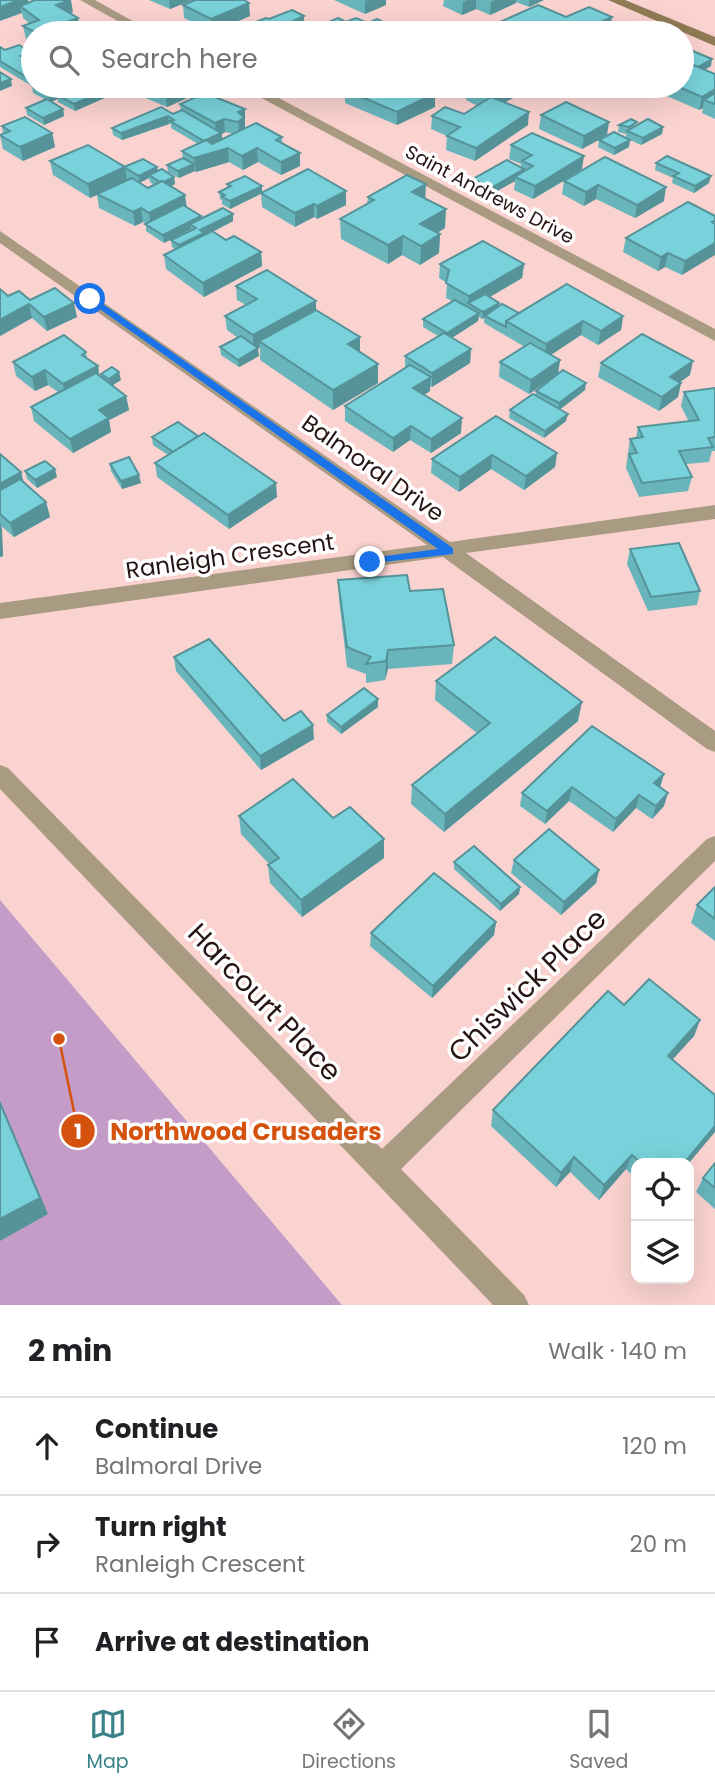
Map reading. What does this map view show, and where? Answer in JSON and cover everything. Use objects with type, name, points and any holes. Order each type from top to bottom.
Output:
[{"type":"street","points":[[86,0],[125,21]]},
{"type":"street","points":[[614,0],[664,21]]},
{"type":"street","points":[[694,33],[715,42]]},
{"type":"street","name":"Saint Andrews Drive","points":[[268,98],[715,337]]},
{"type":"street","name":"Balmoral Drive","points":[[0,236],[449,551],[715,743]]},
{"type":"street","name":"Ranleigh Crescent","points":[[0,611],[449,551],[715,512]]},
{"type":"street","name":"Harcourt Place","points":[[0,774],[514,1305]]},
{"type":"street","name":"Chiswick Place","points":[[382,1168],[715,846]]},
{"type":"shaded area","points":[[0,900],[342,1305],[0,1305]]},
{"type":"building","points":[[0,0],[19,0],[0,7]]},
{"type":"building","points":[[35,0],[70,0],[56,5],[78,18],[70,21],[36,21],[39,20],[20,6]]},
{"type":"building","points":[[195,0],[244,0],[249,3],[211,19],[183,5]]},
{"type":"building","points":[[538,5],[566,17],[589,7],[612,17],[603,21],[502,21]]},
{"type":"building","points":[[292,10],[304,16],[293,21],[258,21]]},
{"type":"building","points":[[21,46],[21,74],[0,61],[0,47],[5,50]]},
{"type":"building","points":[[694,52],[712,59],[698,67],[694,66]]},
{"type":"building","points":[[694,65],[715,74],[715,89],[702,97],[694,93]]},
{"type":"building","points":[[0,72],[11,79],[0,83]]},
{"type":"building","points":[[715,93],[715,104],[704,100]]},
{"type":"building","points":[[63,98],[88,98],[74,104]]},
{"type":"building","points":[[194,98],[218,98],[245,109],[238,112],[244,117],[238,122],[224,119],[215,123],[180,104]]},
{"type":"building","points":[[364,98],[425,98],[397,112]]},
{"type":"building","points":[[489,98],[529,112],[476,148],[447,136],[460,127],[432,116],[445,107],[464,114]]},
{"type":"building","points":[[47,99],[63,109],[43,118],[26,108]]},
{"type":"building","points":[[566,102],[609,122],[584,136],[541,115]]},
{"type":"building","points":[[161,107],[173,114],[182,110],[221,133],[204,141],[170,121],[174,120],[168,116],[121,133],[112,128]]},
{"type":"building","points":[[25,117],[52,133],[20,147],[0,135],[10,131],[2,126]]},
{"type":"building","points":[[631,119],[637,122],[629,127],[619,125]]},
{"type":"building","points":[[648,119],[663,127],[643,138],[627,131]]},
{"type":"building","points":[[256,123],[282,137],[276,140],[300,153],[281,162],[257,148],[242,156],[228,148],[194,158],[182,151],[206,140],[212,144]]},
{"type":"building","points":[[614,132],[630,140],[615,148],[599,140]]},
{"type":"building","points":[[532,133],[584,156],[535,186],[515,177],[533,166],[522,161],[532,155],[511,145]]},
{"type":"building","points":[[88,145],[125,167],[88,184],[50,161]]},
{"type":"building","points":[[667,156],[711,176],[695,186],[673,176],[679,173],[656,163]]},
{"type":"building","points":[[605,157],[666,187],[637,205],[598,185],[586,192],[564,181]]},
{"type":"building","points":[[183,158],[194,164],[178,171],[167,165]]},
{"type":"building","points":[[143,159],[157,167],[139,176],[124,167]]},
{"type":"building","points":[[507,160],[524,169],[491,188],[473,179]]},
{"type":"building","points":[[162,169],[174,177],[160,182],[149,175]]},
{"type":"building","points":[[308,169],[346,191],[317,206],[314,204],[295,213],[261,193]]},
{"type":"building","points":[[407,175],[426,184],[412,192],[446,209],[420,224],[440,234],[421,246],[403,236],[388,245],[340,219],[374,200],[368,197]]},
{"type":"building","points":[[245,176],[262,186],[230,201],[222,197],[225,195],[219,192],[231,186],[227,184]]},
{"type":"building","points":[[132,178],[148,188],[162,181],[185,195],[149,213],[141,208],[133,212],[97,194]]},
{"type":"building","points":[[688,202],[715,216],[715,221],[712,222],[715,224],[715,243],[685,261],[668,253],[661,257],[626,238]]},
{"type":"building","points":[[183,205],[201,216],[163,235],[145,224]]},
{"type":"building","points":[[223,208],[233,214],[200,230],[204,233],[179,245],[171,240],[196,228],[190,224]]},
{"type":"building","points":[[212,231],[226,240],[234,236],[261,252],[203,283],[164,255]]},
{"type":"building","points":[[483,241],[524,264],[469,296],[446,283],[449,270],[440,264]]},
{"type":"building","points":[[267,270],[316,301],[253,335],[225,316],[257,299],[236,286]]},
{"type":"building","points":[[567,284],[623,316],[601,331],[583,321],[546,344],[506,321]]},
{"type":"building","points":[[55,288],[74,303],[44,317],[29,304],[0,320],[0,289],[8,296],[19,291],[30,300]]},
{"type":"building","points":[[485,294],[499,303],[483,312],[468,303]]},
{"type":"building","points":[[455,300],[479,313],[447,333],[423,319]]},
{"type":"building","points":[[502,304],[519,313],[506,321],[506,327],[485,316]]},
{"type":"building","points":[[316,310],[360,337],[348,344],[378,364],[333,390],[259,341]]},
{"type":"building","points":[[444,333],[471,349],[432,373],[405,356]]},
{"type":"building","points":[[642,334],[693,361],[670,377],[681,383],[662,397],[601,363]]},
{"type":"building","points":[[64,335],[86,352],[82,355],[98,366],[63,384],[45,370],[32,377],[13,362]]},
{"type":"building","points":[[241,336],[258,348],[238,360],[220,347]]},
{"type":"building","points":[[530,343],[560,360],[531,380],[500,362]]},
{"type":"building","points":[[410,365],[431,377],[413,388],[462,418],[431,439],[411,426],[393,438],[345,406]]},
{"type":"building","points":[[112,367],[119,372],[109,379],[101,374]]},
{"type":"building","points":[[563,370],[586,383],[559,403],[536,391]]},
{"type":"building","points":[[96,373],[126,396],[99,410],[109,418],[70,439],[31,407]]},
{"type":"building","points":[[715,388],[715,437],[708,438],[713,447],[679,451],[692,477],[642,483],[629,454],[637,453],[630,439],[643,437],[638,427],[699,420],[684,392]]},
{"type":"building","points":[[533,394],[568,414],[545,431],[510,410]]},
{"type":"building","points":[[496,416],[557,453],[526,476],[492,455],[460,477],[432,459]]},
{"type":"building","points":[[178,422],[198,436],[173,452],[152,437]]},
{"type":"building","points":[[204,433],[276,483],[228,515],[155,463]]},
{"type":"building","points":[[0,454],[21,472],[0,484]]},
{"type":"building","points":[[129,457],[139,475],[121,481],[110,464]]},
{"type":"building","points":[[45,461],[55,469],[35,480],[25,471]]},
{"type":"building","points":[[20,479],[46,502],[10,523],[0,514],[0,490]]},
{"type":"building","points":[[679,543],[700,591],[651,597],[630,549]]},
{"type":"building","points":[[407,575],[410,591],[443,589],[454,645],[388,650],[386,661],[366,664],[371,657],[347,647],[338,580]]},
{"type":"building","points":[[495,637],[582,702],[445,814],[412,785],[490,723],[436,681]]},
{"type":"building","points":[[209,639],[284,721],[301,711],[313,725],[260,756],[174,657]]},
{"type":"building","points":[[364,688],[378,699],[341,727],[327,715]]},
{"type":"building","points":[[592,726],[664,774],[654,783],[668,793],[656,806],[639,795],[616,819],[572,787],[547,811],[522,793]]},
{"type":"building","points":[[293,779],[333,818],[350,807],[384,839],[301,900],[268,865],[279,858],[239,816]]},
{"type":"building","points":[[549,829],[599,870],[564,902],[514,860]]},
{"type":"building","points":[[474,846],[520,887],[501,904],[454,862]]},
{"type":"building","points":[[434,873],[496,922],[433,986],[371,933]]},
{"type":"building","points":[[715,887],[715,919],[697,905]]},
{"type":"building","points":[[649,979],[700,1020],[668,1056],[715,1095],[715,1126],[688,1158],[635,1158],[632,1155],[604,1185],[574,1157],[561,1173],[493,1110],[608,991],[624,1005]]},
{"type":"building","points":[[0,1103],[40,1198],[0,1219]]},
{"type":"building","points":[[715,1163],[715,1188],[703,1178]]},
{"type":"place","name":"Northwood Crusaders","points":[[59,1039]]},
{"type":"route","points":[[90,299],[449,551],[370,562]]}]
